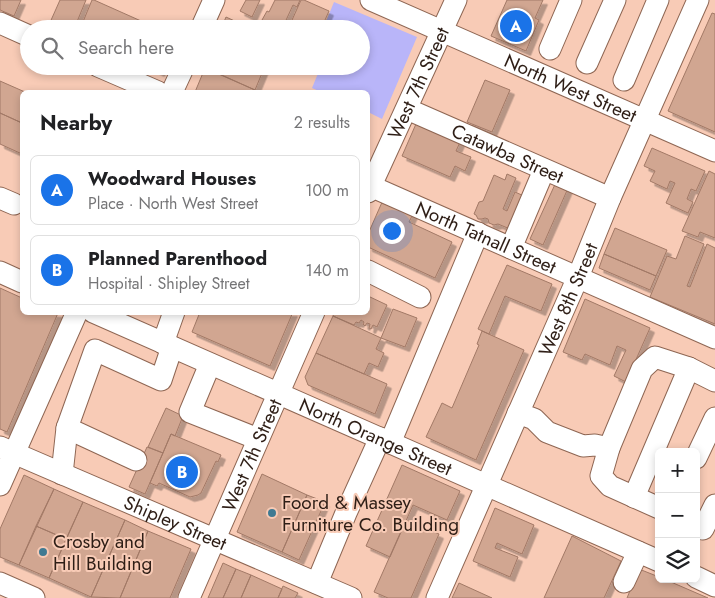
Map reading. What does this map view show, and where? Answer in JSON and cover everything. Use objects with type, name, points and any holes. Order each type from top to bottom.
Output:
[{"type":"street","points":[[205,20],[214,0]]},
{"type":"street","name":"North West Street","points":[[371,0],[715,151]]},
{"type":"street","name":"West 7th Street","points":[[370,184],[407,109],[456,0]]},
{"type":"street","points":[[550,49],[571,0]]},
{"type":"street","points":[[587,63],[615,0]]},
{"type":"street","points":[[624,80],[658,0]]},
{"type":"street","name":"West 8th Street","points":[[437,598],[487,485],[526,416],[578,277],[610,198],[645,120],[690,3]]},
{"type":"street","points":[[0,23],[20,32]]},
{"type":"street","points":[[119,75],[153,90]]},
{"type":"street","points":[[173,90],[180,75]]},
{"type":"street","name":"Catawba Street","points":[[407,109],[610,198]]},
{"type":"street","points":[[511,248],[544,170]]},
{"type":"street","name":"North Tatnall Street","points":[[370,189],[478,233],[715,338]]},
{"type":"street","points":[[317,583],[346,513],[385,441],[478,233]]},
{"type":"street","points":[[0,272],[20,281]]},
{"type":"street","points":[[370,272],[420,297]]},
{"type":"street","points":[[0,485],[7,450],[75,315]]},
{"type":"street","name":"North Orange Street","points":[[100,315],[655,559]]},
{"type":"street","points":[[62,474],[67,428],[95,350],[161,380],[161,315]]},
{"type":"street","points":[[162,343],[173,315]]},
{"type":"street","name":"West 7th Street","points":[[189,598],[313,315]]},
{"type":"street","points":[[655,506],[610,486],[601,476],[602,446],[642,369],[655,357],[689,368],[715,381]]},
{"type":"street","points":[[210,364],[190,412],[258,439]]},
{"type":"street","points":[[634,497],[689,368]]},
{"type":"street","points":[[526,416],[547,432],[583,446],[602,446]]},
{"type":"street","points":[[700,450],[715,418]]},
{"type":"street","points":[[67,428],[136,460]]},
{"type":"street","name":"Shipley Street","points":[[7,450],[351,598]]},
{"type":"street","points":[[700,528],[703,529],[715,504]]},
{"type":"street","points":[[620,589],[638,552]]},
{"type":"street","points":[[700,579],[715,586]]},
{"type":"street","points":[[0,583],[34,598]]},
{"type":"shaded area","points":[[334,2],[417,37],[382,119],[370,113],[370,90],[316,90],[312,88],[317,75],[370,75],[370,20],[327,20]]},
{"type":"building","points":[[0,0],[21,0],[14,16],[0,10]]},
{"type":"building","points":[[60,0],[86,0],[78,20],[51,20]]},
{"type":"building","points":[[92,0],[94,0],[139,20],[84,20]]},
{"type":"building","points":[[246,0],[260,0],[252,17],[240,11]]},
{"type":"building","points":[[275,0],[300,0],[297,7],[293,5],[286,20],[262,20],[267,11],[269,12]]},
{"type":"building","points":[[301,0],[329,11],[325,20],[292,20]]},
{"type":"building","points":[[507,0],[543,0],[535,18],[539,20],[526,51],[491,36]]},
{"type":"building","points":[[712,13],[715,14],[715,132],[668,111]]},
{"type":"building","points":[[202,75],[221,75],[255,90],[196,90]]},
{"type":"building","points":[[222,75],[261,75],[255,90]]},
{"type":"building","points":[[485,80],[510,90],[492,132],[467,122]]},
{"type":"building","points":[[0,81],[20,90],[20,122],[0,113]]},
{"type":"building","points":[[0,113],[20,122],[20,153],[0,144]]},
{"type":"building","points":[[419,117],[461,140],[456,151],[471,157],[465,171],[455,166],[450,177],[402,156]]},
{"type":"building","points":[[652,148],[705,171],[696,191],[691,189],[687,199],[693,202],[688,213],[666,203],[675,183],[670,181],[667,189],[650,181],[655,171],[644,166]]},
{"type":"building","points":[[709,171],[715,174],[715,238],[700,232],[698,237],[682,231]]},
{"type":"building","points":[[507,174],[516,178],[503,209],[507,211],[515,192],[524,196],[510,229],[498,224],[489,223],[488,219],[485,218],[478,219],[474,214],[479,202],[483,201],[494,175],[505,180]]},
{"type":"building","points":[[557,180],[569,186],[543,245],[530,239]]},
{"type":"building","points":[[383,200],[413,214],[409,222],[452,242],[435,278],[370,248],[370,229]]},
{"type":"building","points":[[615,228],[667,250],[656,276],[604,254]]},
{"type":"building","points":[[685,236],[704,244],[687,286],[690,287],[707,244],[715,248],[715,324],[650,297],[667,256],[676,259]]},
{"type":"building","points":[[604,254],[656,276],[650,290],[599,268]]},
{"type":"building","points":[[507,265],[552,284],[541,311],[505,296],[489,334],[478,329]]},
{"type":"building","points":[[0,288],[20,297],[20,315],[57,315],[7,432],[0,429]]},
{"type":"building","points":[[370,297],[387,305],[377,327],[373,325],[371,329],[369,328],[370,324],[367,323],[365,326],[361,320],[354,325],[333,316],[370,315]]},
{"type":"building","points":[[585,299],[650,328],[626,382],[614,376],[626,350],[617,346],[610,365],[585,354],[582,360],[563,352]]},
{"type":"building","points":[[393,309],[417,318],[405,347],[381,338]]},
{"type":"building","points":[[199,315],[292,315],[270,366],[192,332]]},
{"type":"building","points":[[333,316],[381,338],[376,349],[384,353],[378,367],[369,363],[364,374],[316,353]]},
{"type":"building","points":[[482,331],[524,350],[476,460],[426,437],[442,403],[452,408],[479,345],[477,344]]},
{"type":"building","points":[[316,353],[387,384],[375,414],[308,385],[305,377]]},
{"type":"building","points":[[166,408],[183,416],[175,436],[171,434],[163,453],[148,447]]},
{"type":"building","points":[[171,434],[221,455],[218,462],[216,461],[201,493],[198,495],[190,497],[159,483],[157,486],[150,483]]},
{"type":"building","points":[[147,447],[163,453],[145,494],[129,487]]},
{"type":"building","points":[[402,465],[460,491],[447,520],[413,505],[390,557],[366,546]]},
{"type":"building","name":"Foord & Massey Furniture Co. Building","points":[[262,474],[307,495],[282,552],[237,532]]},
{"type":"building","points":[[24,475],[54,489],[19,565],[0,557],[0,529]]},
{"type":"building","points":[[54,489],[83,502],[66,539],[36,526]]},
{"type":"building","points":[[307,495],[325,502],[299,560],[282,552]]},
{"type":"building","points":[[83,502],[125,520],[91,597],[49,578]]},
{"type":"building","points":[[495,508],[534,525],[522,554],[497,543],[495,548],[518,557],[510,577],[473,561]]},
{"type":"building","points":[[125,520],[148,531],[120,598],[91,597]]},
{"type":"building","points":[[406,520],[439,534],[411,598],[388,598],[374,592]]},
{"type":"building","name":"Crosby and Hill Building","points":[[36,526],[66,539],[49,578],[19,565]]},
{"type":"building","points":[[148,531],[191,549],[170,598],[120,598]]},
{"type":"building","points":[[572,536],[621,561],[604,598],[544,598]]},
{"type":"building","points":[[223,563],[236,569],[223,598],[208,598]]},
{"type":"building","points":[[236,569],[251,575],[241,598],[223,598]]},
{"type":"building","points":[[639,569],[655,575],[655,583],[673,583],[708,598],[627,598]]},
{"type":"building","points":[[251,575],[282,589],[278,598],[241,598]]},
{"type":"building","points":[[459,583],[492,598],[452,598]]},
{"type":"building","points":[[283,586],[298,593],[295,598],[278,598]]},
{"type":"place","name":"Woodward Houses","points":[[516,26]]},
{"type":"place","name":"Planned Parenthood","points":[[182,472]]},
{"type":"place","name":"Foord & Massey Furniture Co. Building","points":[[272,513]]},
{"type":"place","name":"Crosby and Hill Building","points":[[43,552]]}]
